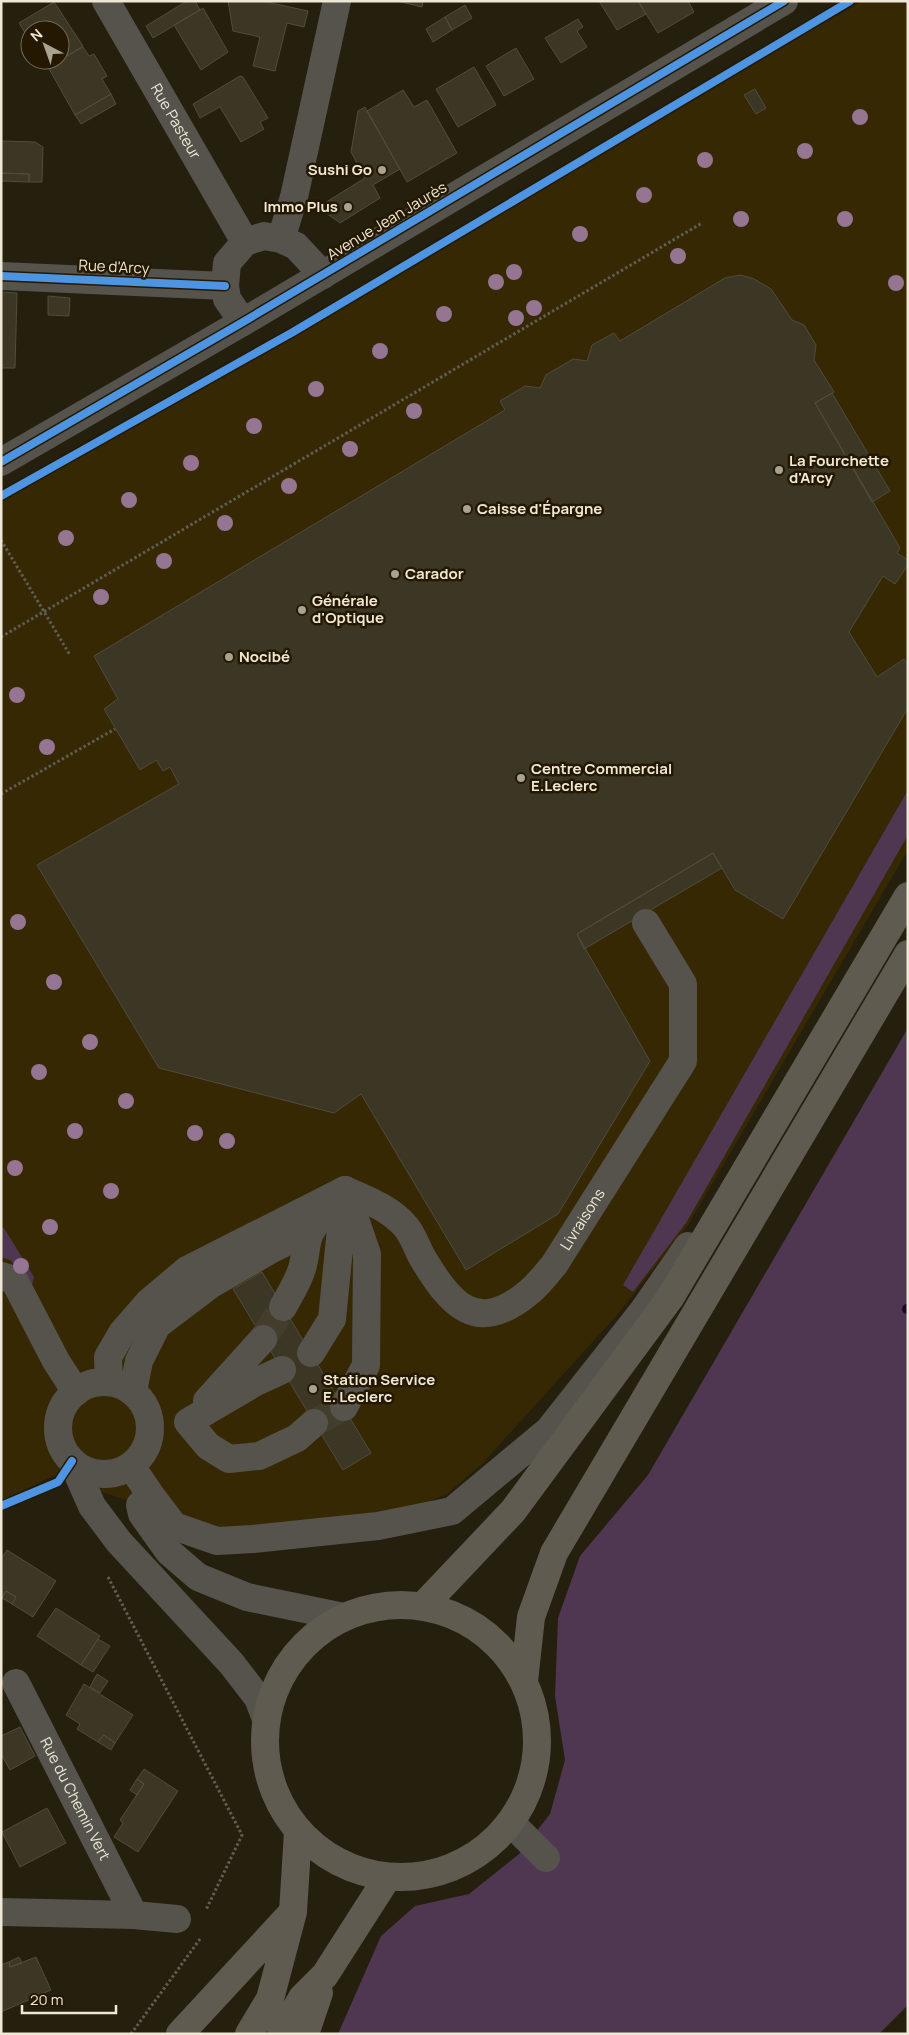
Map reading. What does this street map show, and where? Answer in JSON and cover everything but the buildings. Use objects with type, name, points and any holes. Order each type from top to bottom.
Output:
[{"type":"main road","points":[[423,1606],[512,1511],[670,1298],[908,896]]},
{"type":"main road","points":[[524,1681],[531,1617],[554,1553],[908,954]]},
{"type":"main road","points":[[383,1606],[423,1606],[455,1615],[483,1632],[507,1654],[524,1681],[536,1717],[538,1754],[529,1790],[511,1823],[477,1856],[434,1874],[387,1878],[332,1858],[298,1832],[276,1798],[265,1759],[266,1719],[276,1687],[292,1658],[316,1635],[344,1617],[383,1606]]},
{"type":"main road","points":[[249,2034],[270,1999],[293,1912],[298,1832]]},
{"type":"main road","points":[[281,2034],[302,1998],[325,1974],[387,1878]]},
{"type":"main road","points":[[180,2034],[293,1912]]},
{"type":"main road","points":[[305,2034],[325,1974]]},
{"type":"street","name":"Rue Pasteur","points":[[106,1],[245,242]]},
{"type":"street","points":[[281,239],[294,197],[337,1]]},
{"type":"street","name":"Avenue Jean Jaurès","points":[[1,462],[243,322],[784,1]]},
{"type":"street","points":[[243,322],[226,299],[225,286],[227,263],[245,242],[264,236],[281,239],[296,246],[322,275]]},
{"type":"street","name":"Rue d'Arcy","points":[[1,276],[225,286]]},
{"type":"street","name":"Livraisons","points":[[345,1190],[390,1211],[407,1228],[443,1289],[460,1306],[480,1314],[503,1309],[528,1292],[554,1264],[683,1061],[683,984],[646,923]]},
{"type":"street","points":[[131,1466],[174,1526],[217,1541],[378,1526],[452,1511],[549,1430],[643,1311],[716,1206],[868,966]]},
{"type":"street","points":[[121,1387],[139,1361],[157,1325],[210,1285],[272,1249],[309,1231],[345,1190]]},
{"type":"street","points":[[311,1353],[332,1319],[345,1190]]},
{"type":"street","points":[[121,1387],[108,1357],[122,1333],[149,1302],[187,1270],[345,1190]]},
{"type":"street","points":[[344,1407],[366,1365],[367,1328],[367,1254],[345,1190]]},
{"type":"street","points":[[283,1307],[303,1266],[309,1231]]},
{"type":"street","points":[[1,1276],[14,1280],[56,1362],[76,1392]]},
{"type":"street","points":[[188,1422],[263,1339]]},
{"type":"street","points":[[150,1426],[188,1422],[256,1382],[282,1370]]},
{"type":"street","points":[[72,1461],[85,1470],[100,1474],[116,1472],[131,1466],[142,1454],[149,1441],[150,1426],[148,1412],[142,1401],[121,1387],[87,1385],[66,1402],[58,1424],[61,1444],[72,1461],[92,1506],[119,1542],[231,1663],[258,1698],[266,1719]]},
{"type":"street","points":[[188,1422],[208,1446],[229,1459],[259,1456],[297,1438],[314,1423]]},
{"type":"street","points":[[131,1466],[142,1514],[169,1552],[198,1576],[247,1597],[344,1617]]},
{"type":"street","name":"Rue du Chemin Vert","points":[[16,1683],[134,1914]]},
{"type":"street","points":[[511,1823],[546,1858]]},
{"type":"street","points":[[1,1912],[134,1914],[177,1919]]},
{"type":"path","points":[[1,637],[702,223]]},
{"type":"path","points":[[1,540],[70,655]]},
{"type":"path","points":[[1,794],[115,729]]},
{"type":"path","points":[[104,1570],[242,1835],[206,1910],[206,1920]]},
{"type":"path","points":[[177,1919],[206,1910]]},
{"type":"path","points":[[131,2034],[201,1937]]},
{"type":"shaded area","points":[[862,1],[908,1],[908,850],[688,1225],[618,1314],[482,1464],[447,1494],[408,1510],[224,1532],[53,1476],[1,1501],[1,499]]},
{"type":"shaded area","points":[[908,790],[908,835],[686,1223],[633,1292],[623,1285]]},
{"type":"shaded area","points":[[908,1028],[908,2005],[879,2034],[338,2034],[381,1936],[415,1906],[469,1894],[519,1854],[550,1814],[565,1760],[555,1696],[558,1618],[580,1556],[648,1475]]},
{"type":"shaded area","points":[[4,1228],[34,1277],[32,1285],[10,1260],[1,1257],[1,1230]]},
{"type":"tunnel","points":[[263,1339],[283,1307]]},
{"type":"tunnel","points":[[314,1423],[344,1407]]},
{"type":"cycle path","points":[[1,462],[243,322],[784,1]]},
{"type":"cycle path","points":[[1,496],[293,332],[850,1]]},
{"type":"cycle path","points":[[1,276],[225,286]]},
{"type":"cycle path","points":[[1,1506],[58,1482],[72,1461]]},
{"type":"place","name":"Sushi Go","points":[[382,170]]},
{"type":"place","name":"Immo Plus","points":[[348,207]]},
{"type":"place","name":"La Fourchette d'Arcy","points":[[779,470]]},
{"type":"place","name":"Caisse d'Épargne","points":[[467,509]]},
{"type":"place","name":"Carador","points":[[395,574]]},
{"type":"place","name":"Générale d'Optique","points":[[302,610]]},
{"type":"place","name":"Nocibé","points":[[229,657]]},
{"type":"place","name":"Centre Commercial E.Leclerc","points":[[521,778]]},
{"type":"place","name":"Station Service E. Leclerc","points":[[313,1389]]}]
